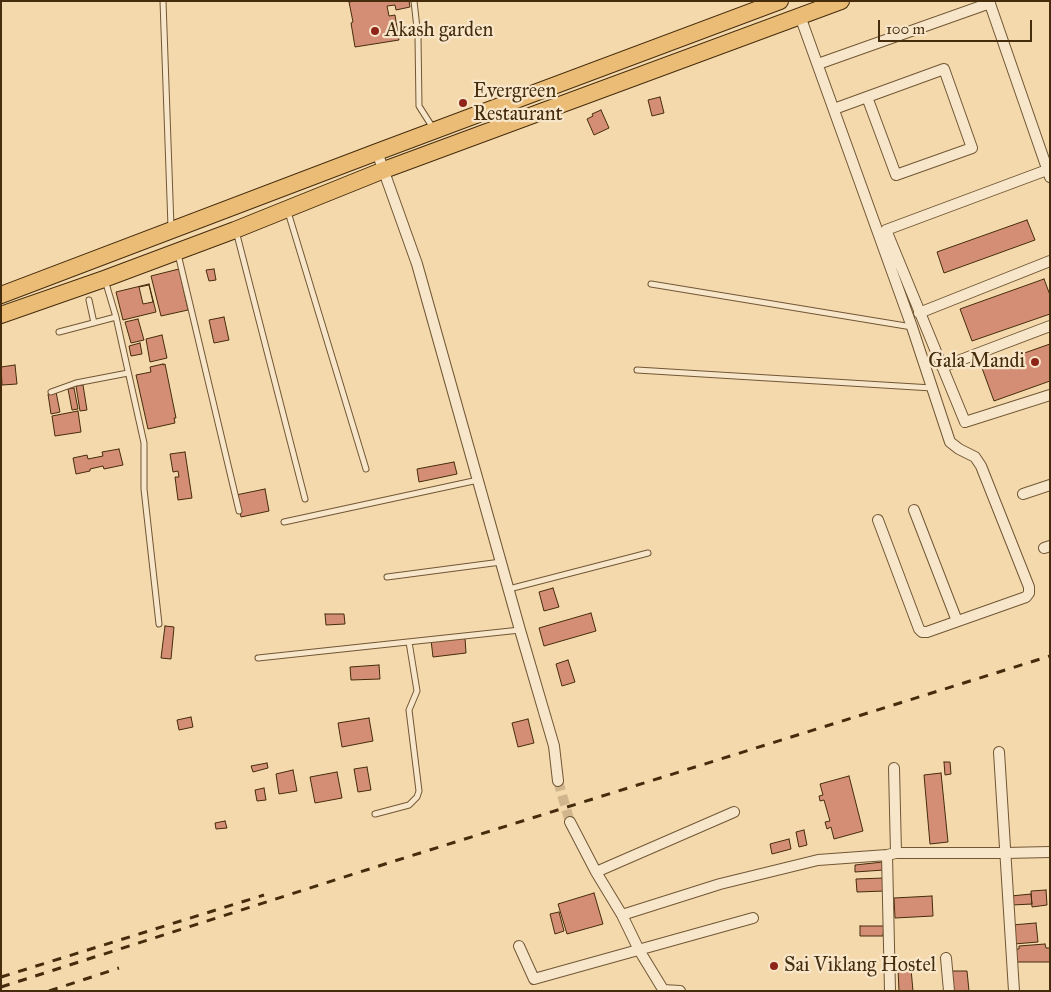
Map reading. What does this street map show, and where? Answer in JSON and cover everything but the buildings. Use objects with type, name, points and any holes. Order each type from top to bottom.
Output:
[{"type":"main road","points":[[1,295],[780,1]]},
{"type":"main road","points":[[1,315],[104,279],[235,230],[384,170],[841,1]]},
{"type":"street","points":[[818,64],[989,2],[1048,173],[886,230],[964,422],[1050,394]]},
{"type":"street","points":[[800,16],[912,327],[950,442],[959,450],[975,457],[982,466],[1029,591],[1026,597],[927,632],[922,632],[919,629],[878,520]]},
{"type":"street","points":[[834,109],[867,97],[944,69],[972,148],[896,175],[867,97]]},
{"type":"street","points":[[377,152],[417,264],[554,746],[558,781]]},
{"type":"street","points":[[919,313],[1050,261]]},
{"type":"street","points":[[942,367],[1050,326]]},
{"type":"street","points":[[1023,494],[1050,485]]},
{"type":"street","points":[[914,510],[956,622]]},
{"type":"street","points":[[999,752],[1014,991]]},
{"type":"street","points":[[890,991],[894,768]]},
{"type":"street","points":[[596,872],[734,812]]},
{"type":"street","points":[[570,822],[596,872],[622,914],[639,950],[663,990],[680,991]]},
{"type":"street","points":[[622,914],[720,884],[818,860],[892,854],[1050,852]]},
{"type":"street","points":[[519,946],[534,979],[753,918]]},
{"type":"street","points":[[946,958],[949,991]]},
{"type":"lane","points":[[163,1],[171,230]]},
{"type":"lane","points":[[414,1],[418,37],[419,106],[434,131]]},
{"type":"lane","points":[[287,209],[366,468]]},
{"type":"lane","points":[[235,230],[305,499]]},
{"type":"lane","points":[[177,251],[239,512]]},
{"type":"lane","points":[[104,279],[116,317],[144,443],[144,489],[159,624]]},
{"type":"lane","points":[[651,284],[912,327]]},
{"type":"lane","points":[[89,300],[94,323]]},
{"type":"lane","points":[[60,332],[116,317]]},
{"type":"lane","points":[[637,370],[932,388]]},
{"type":"lane","points":[[51,392],[76,383],[128,373]]},
{"type":"lane","points":[[284,522],[478,480]]},
{"type":"lane","points":[[509,589],[648,553]]},
{"type":"lane","points":[[387,577],[501,562]]},
{"type":"lane","points":[[258,658],[520,630]]},
{"type":"lane","points":[[375,814],[409,805],[417,797],[419,791],[408,710],[417,691],[409,642]]},
{"type":"tunnel","points":[[558,781],[570,822]]},
{"type":"railway","points":[[1,987],[385,864],[1050,656]]},
{"type":"railway","points":[[1,977],[264,895]]},
{"type":"railway","points":[[49,991],[119,968]]},
{"type":"place","name":"Akash garden","points":[[375,31]]},
{"type":"place","name":"Evergreen Restaurant","points":[[463,103]]},
{"type":"place","name":"Gala Mandi","points":[[1035,362]]},
{"type":"place","name":"Sai Viklang Hostel","points":[[774,966]]}]
